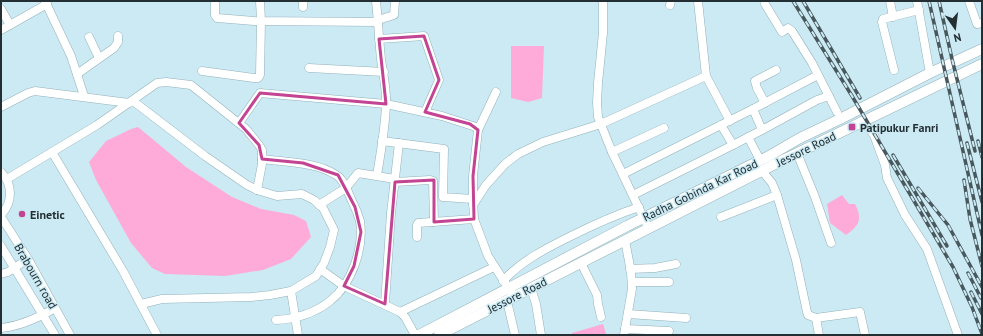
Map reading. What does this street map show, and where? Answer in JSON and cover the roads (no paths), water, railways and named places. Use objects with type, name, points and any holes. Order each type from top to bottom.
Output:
[{"type":"main road","name":"Radha Gobinda Kar Road","points":[[419,335],[508,292],[644,218],[767,161],[800,138],[930,73],[982,50]]},
{"type":"main road","name":"Jessore Road","points":[[439,335],[508,292],[531,288],[762,171],[767,161],[797,153],[982,64]]},
{"type":"street","points":[[215,1],[215,15],[217,18],[261,21],[378,21],[394,15],[395,1]]},
{"type":"street","points":[[202,71],[258,78],[260,75],[260,1]]},
{"type":"street","points":[[376,1],[386,104],[377,175]]},
{"type":"street","points":[[603,1],[603,32],[597,103],[598,117],[612,152],[649,228]]},
{"type":"street","points":[[698,1],[706,76],[730,121]]},
{"type":"street","points":[[890,1],[893,17]]},
{"type":"street","points":[[917,1],[930,73]]},
{"type":"street","points":[[969,1],[978,24],[982,23]]},
{"type":"street","points":[[1,30],[46,3],[71,56],[84,96]]},
{"type":"street","points":[[765,4],[782,32],[788,28],[792,31],[818,75],[837,112]]},
{"type":"street","points":[[1,9],[10,25]]},
{"type":"street","points":[[894,70],[882,22],[883,19],[919,10]]},
{"type":"street","points":[[77,74],[114,48],[118,42],[118,36]]},
{"type":"street","points":[[379,39],[424,36],[439,80],[425,112]]},
{"type":"street","points":[[89,37],[99,58]]},
{"type":"street","points":[[309,68],[384,72]]},
{"type":"street","points":[[765,103],[755,81],[776,70]]},
{"type":"street","points":[[623,174],[818,75]]},
{"type":"street","points":[[473,202],[504,164],[518,154],[543,142],[601,124],[706,76]]},
{"type":"street","points":[[7,179],[97,125],[157,83],[166,82],[191,85],[246,128],[262,150],[257,190]]},
{"type":"street","points":[[1,106],[35,91],[131,102],[247,185],[257,190],[277,196],[302,194],[314,200],[323,208],[334,230],[324,263],[316,276],[291,291],[251,297],[162,300],[141,304]]},
{"type":"street","points":[[496,92],[478,130],[473,202],[474,219],[488,256],[508,292]]},
{"type":"street","points":[[240,123],[260,93],[386,104],[425,112],[470,124],[478,130]]},
{"type":"street","points":[[633,195],[733,145],[817,100],[829,96]]},
{"type":"street","points":[[753,109],[762,130]]},
{"type":"street","points":[[863,121],[874,136],[885,165],[887,178],[890,184],[906,215],[927,249],[958,335]]},
{"type":"street","points":[[721,125],[733,145]]},
{"type":"street","points":[[612,152],[664,128]]},
{"type":"street","points":[[748,137],[767,161]]},
{"type":"street","points":[[382,141],[444,149],[443,197],[473,202]]},
{"type":"street","points":[[384,304],[391,213],[399,143]]},
{"type":"street","points":[[52,152],[123,272],[157,335]]},
{"type":"street","points":[[797,153],[815,197],[831,243]]},
{"type":"street","points":[[262,159],[303,163],[338,175],[346,188],[359,219],[361,232],[354,266],[344,286],[330,301],[317,309],[295,318],[276,320]]},
{"type":"street","points":[[762,171],[772,183],[777,194],[796,260],[808,315],[816,318],[860,312],[865,335]]},
{"type":"street","points":[[1,172],[7,179],[10,187],[9,203],[1,216]]},
{"type":"street","points":[[319,205],[346,188],[358,173],[377,175],[395,180],[430,180],[433,181],[434,222]]},
{"type":"street","points":[[721,217],[777,194]]},
{"type":"street","points":[[515,335],[508,292],[511,272],[538,253],[608,219],[639,208]]},
{"type":"street","name":"Brabourn road","points":[[1,216],[28,259],[70,335]]},
{"type":"street","points":[[417,238],[418,223],[474,219]]},
{"type":"street","points":[[625,240],[632,282],[624,332],[669,331]]},
{"type":"street","points":[[1,246],[55,335]]},
{"type":"street","points":[[1,274],[8,272],[28,259]]},
{"type":"street","points":[[581,263],[598,295],[598,304],[601,317]]},
{"type":"street","points":[[630,269],[655,268],[676,264]]},
{"type":"street","points":[[400,312],[494,267]]},
{"type":"street","points":[[320,269],[344,286],[400,312],[405,317],[415,335]]},
{"type":"street","points":[[632,282],[669,282]]},
{"type":"street","points":[[531,288],[536,304],[541,335]]},
{"type":"street","points":[[291,291],[298,335]]},
{"type":"street","points":[[1,328],[12,327],[30,321],[55,308]]},
{"type":"street","points":[[628,314],[686,318]]},
{"type":"street","points":[[816,318],[819,335]]},
{"type":"railway","points":[[793,1],[852,96],[953,267],[972,307],[982,334]]},
{"type":"railway","points":[[803,1],[860,98]]},
{"type":"railway","points":[[929,1],[982,235]]},
{"type":"railway","points":[[939,1],[975,151]]},
{"type":"railway","points":[[978,141],[982,157]]},
{"type":"railway","points":[[967,143],[982,202]]},
{"type":"railway","points":[[893,155],[947,246]]},
{"type":"railway","points":[[964,180],[970,219],[982,266]]},
{"type":"railway","points":[[918,188],[948,225],[982,287]]},
{"type":"railway","points":[[968,273],[981,298]]},
{"type":"railway","points":[[971,292],[982,314]]},
{"type":"place","name":"Patipukur Fanri","points":[[852,127]]},
{"type":"place","name":"Einetic","points":[[22,214]]}]
